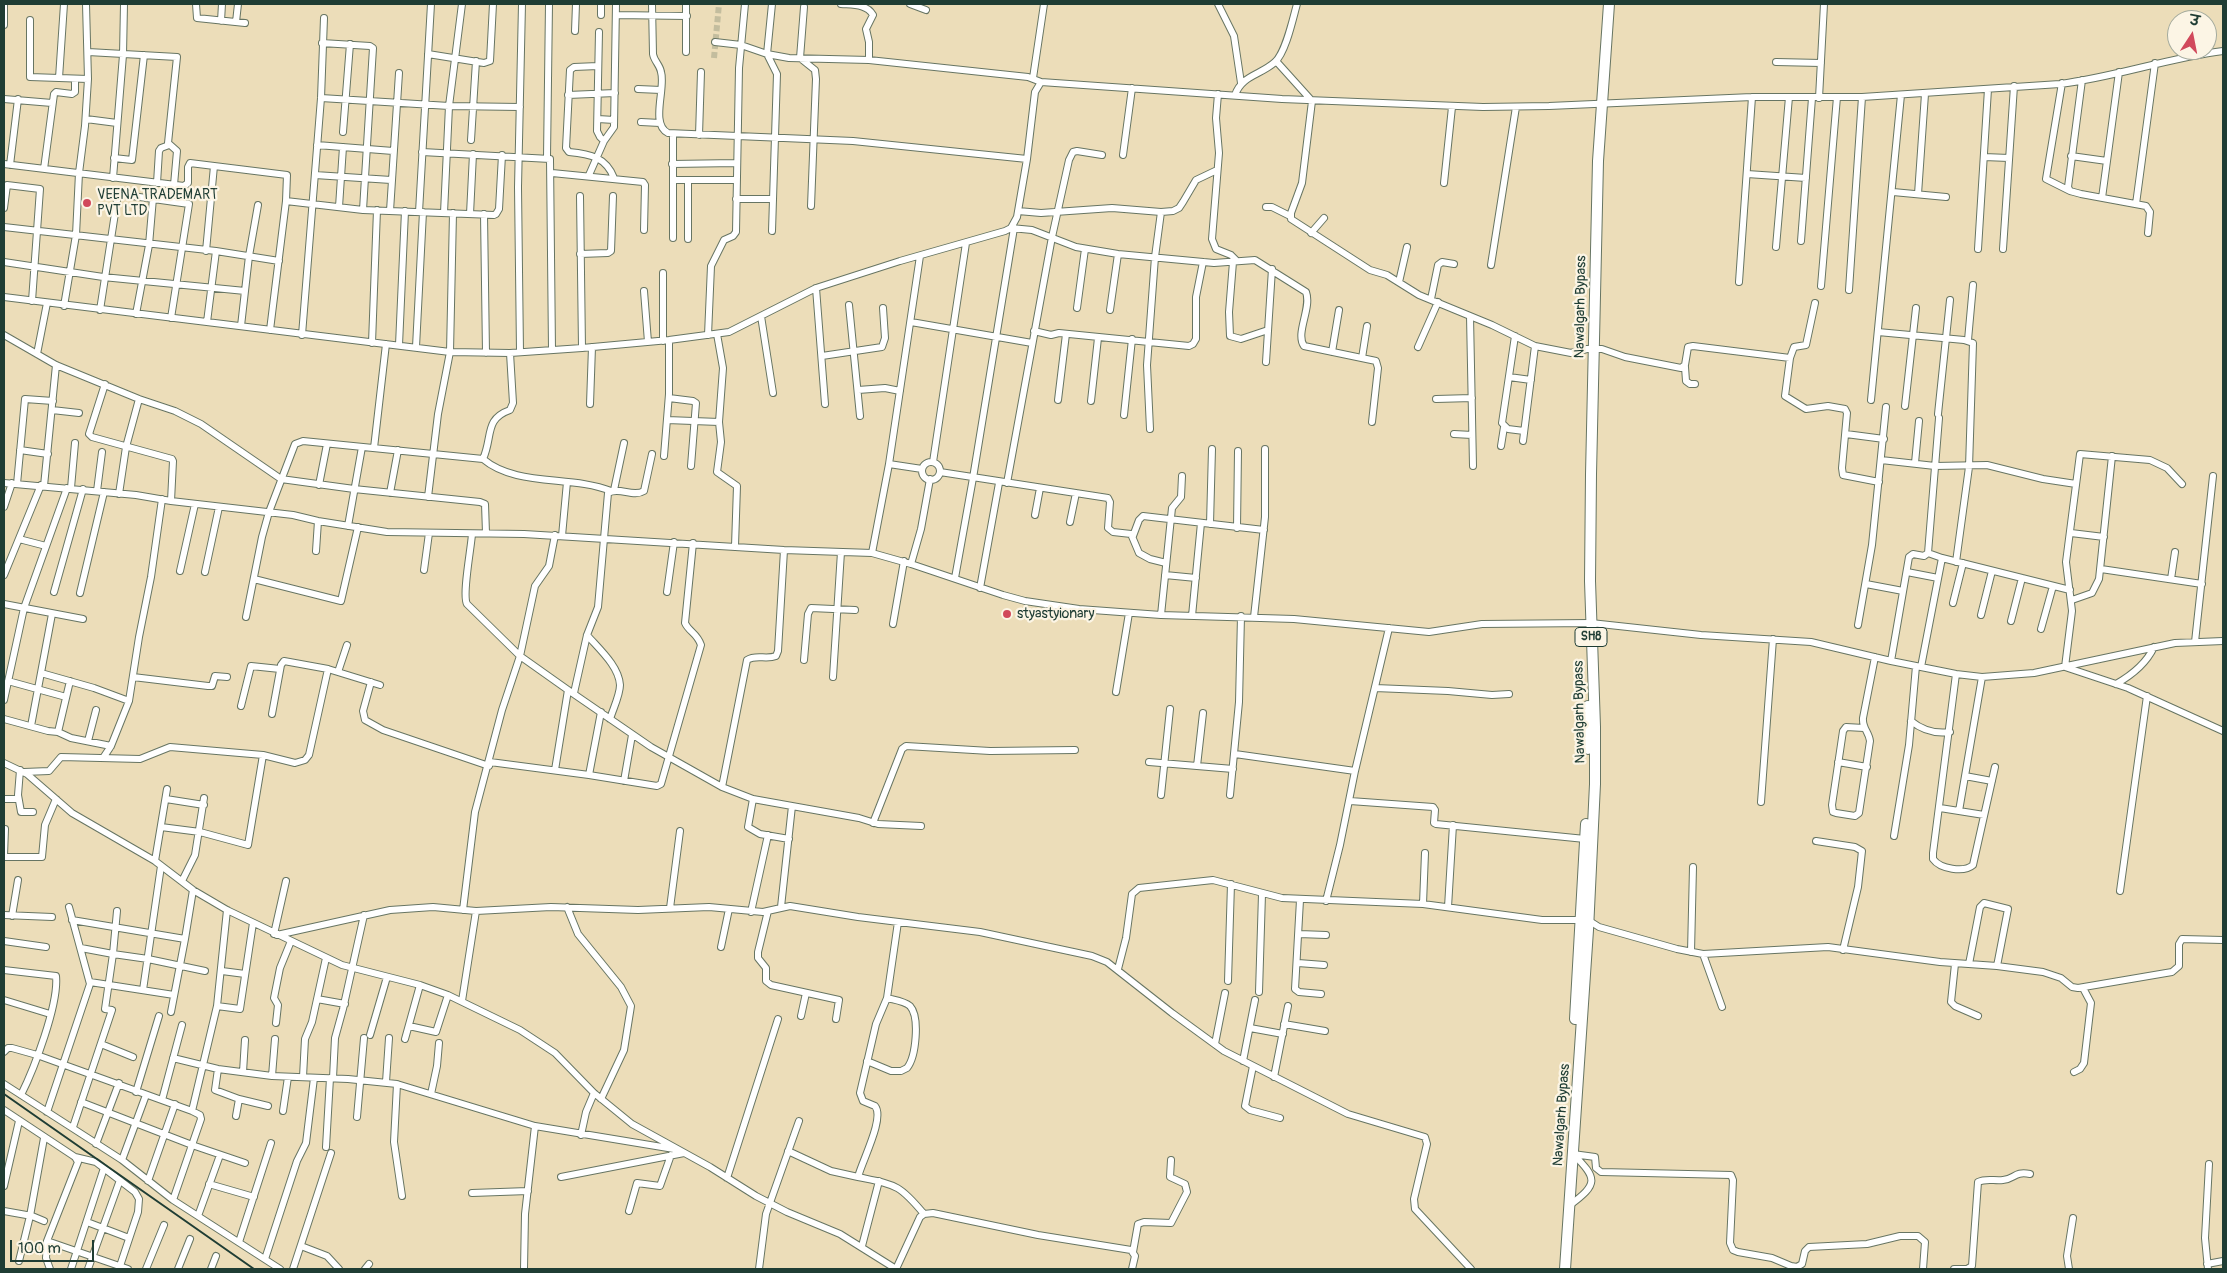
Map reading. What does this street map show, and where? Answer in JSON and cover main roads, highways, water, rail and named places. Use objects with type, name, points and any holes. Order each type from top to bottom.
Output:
[{"type":"main road","name":"Nawalgarh Bypass","points":[[1599,104],[1602,4]]},
{"type":"main road","name":"Nawalgarh Bypass","points":[[1565,1269],[1573,1154],[1595,735],[1583,567],[1591,349],[1592,159],[1609,4]]},
{"type":"main road","name":"Nawalgarh Bypass","points":[[1558,1269],[1585,919],[1588,742],[1587,623]]},
{"type":"tunnel","points":[[714,58],[719,4]]},
{"type":"railway","points":[[4,1094],[254,1269]]},
{"type":"place","name":"VEENA TRADEMART PVT LTD","points":[[87,203]]},
{"type":"place","name":"styastyionary","points":[[1007,614]]}]
